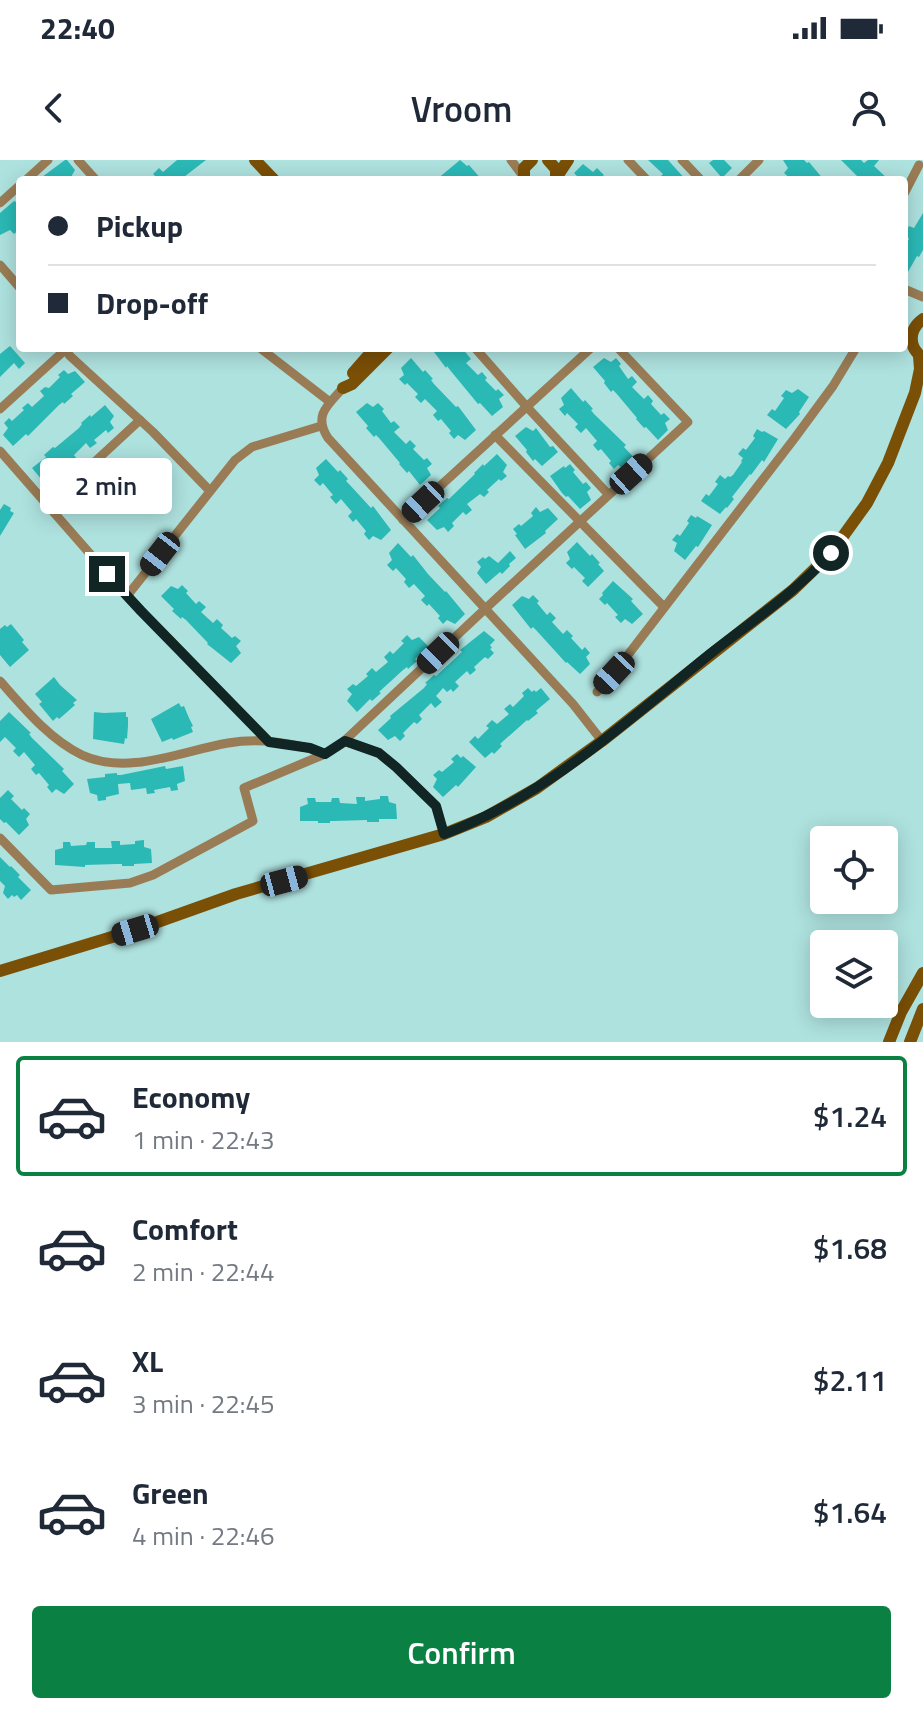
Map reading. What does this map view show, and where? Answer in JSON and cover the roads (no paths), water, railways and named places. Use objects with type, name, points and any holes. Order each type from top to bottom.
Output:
[{"type":"street","points":[[30,176],[48,160]]},
{"type":"street","points":[[78,160],[92,176]]},
{"type":"street","points":[[255,160],[270,176]]},
{"type":"street","points":[[628,160],[643,176]]},
{"type":"street","points":[[682,160],[697,176]]},
{"type":"street","points":[[743,176],[759,160]]},
{"type":"street","points":[[908,186],[919,165]]},
{"type":"street","points":[[0,203],[16,189]]},
{"type":"street","points":[[0,265],[16,283]]},
{"type":"street","points":[[0,971],[135,930],[236,894],[465,827],[537,788],[602,741],[793,590],[826,559],[867,503],[902,431],[920,369],[912,333],[921,320]]},
{"type":"street","points":[[0,409],[61,352]]},
{"type":"street","points":[[67,352],[210,491]]},
{"type":"street","points":[[265,352],[330,402]]},
{"type":"street","points":[[343,388],[345,381],[371,352]]},
{"type":"street","points":[[384,352],[330,402],[322,415],[321,426],[328,438],[573,704],[602,741]]},
{"type":"street","points":[[479,352],[608,494]]},
{"type":"street","points":[[403,520],[587,352]]},
{"type":"street","points":[[0,838],[51,890],[130,883],[153,875],[253,821],[244,788],[325,754],[345,741],[688,422],[622,352]]},
{"type":"street","points":[[597,692],[794,439],[854,352]]},
{"type":"street","points":[[915,393],[923,379]]},
{"type":"street","points":[[48,505],[140,420]]},
{"type":"street","points":[[127,596],[235,460],[252,447],[321,426]]},
{"type":"street","points":[[495,435],[664,607]]},
{"type":"street","points":[[0,451],[127,596],[269,742]]},
{"type":"street","points":[[0,681],[62,743],[95,759],[132,763],[228,743],[269,742],[310,748],[325,754]]},
{"type":"street","points":[[345,741],[379,753],[396,767],[436,806],[444,834]]},
{"type":"street","points":[[889,1042],[901,1012],[923,973]]},
{"type":"street","points":[[910,1042],[923,1009]]}]
